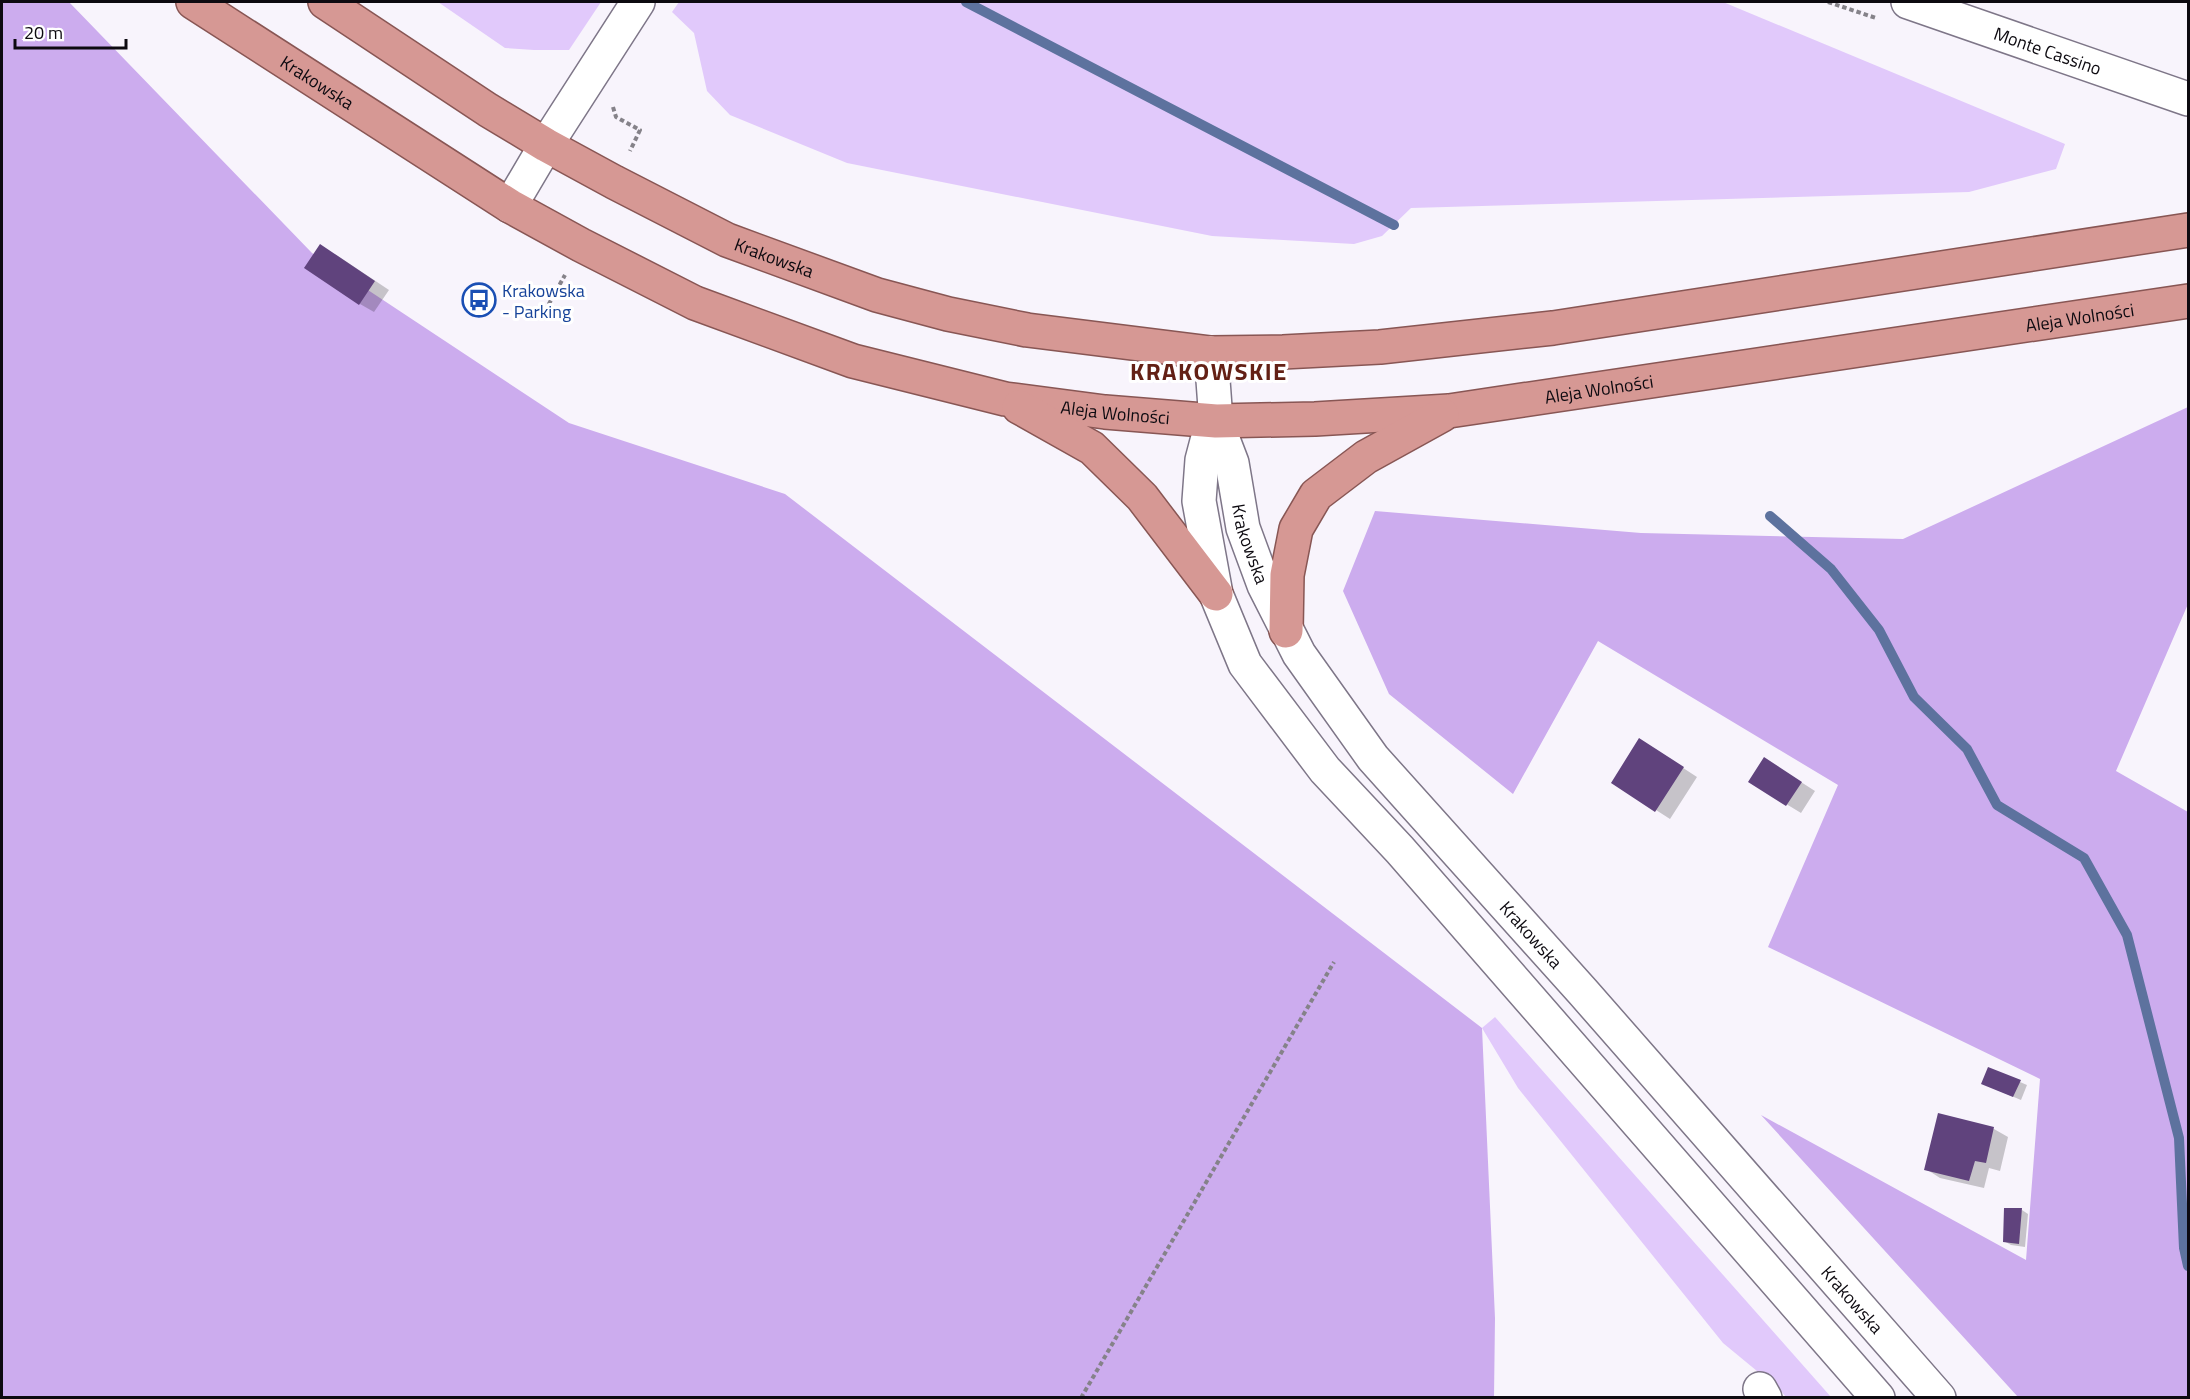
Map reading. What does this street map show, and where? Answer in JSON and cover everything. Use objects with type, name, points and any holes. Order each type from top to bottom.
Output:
[{"type":"highway","name":"Krakowska","points":[[193,2],[510,206],[695,303],[853,361],[1005,399]]},
{"type":"highway","name":"Krakowska","points":[[325,2],[488,110],[546,145],[614,183],[727,240],[877,295],[948,314],[1027,330],[1211,353]]},
{"type":"highway","points":[[1211,353],[1380,347],[1553,327],[2188,230]]},
{"type":"highway","name":"Aleja Wolności","points":[[1005,399],[1105,412],[1216,421],[1315,419],[1449,411],[2188,302]]},
{"type":"highway","points":[[1005,399],[1092,447],[1142,497],[1216,594]]},
{"type":"highway","points":[[1286,631],[1287,575],[1296,529],[1316,495],[1366,457],[1449,411]]},
{"type":"main road","points":[[510,206],[594,68],[638,2]]},
{"type":"main road","name":"Monte Cassino","points":[[1908,2],[2188,99]]},
{"type":"main road","name":"Krakowska","points":[[1211,353],[1216,421],[1232,463],[1243,528],[1264,585],[1299,654],[1373,758],[1939,1398]]},
{"type":"main road","name":"Krakowska","points":[[1216,421],[1202,460],[1199,501],[1216,594],[1245,664],[1325,770],[1400,850],[1878,1398]]},
{"type":"path","points":[[610,99],[616,117],[640,130],[614,183]]},
{"type":"path","points":[[1081,1398],[1334,962]]},
{"type":"shaded area","points":[[2,2],[69,2],[312,253],[569,423],[785,494],[1482,1028],[1495,1318],[1494,1397],[2,1398]]},
{"type":"shaded area","points":[[438,2],[601,2],[569,50],[534,50],[505,48]]},
{"type":"shaded area","points":[[679,2],[1723,2],[2065,144],[2056,169],[1969,192],[1411,208],[1382,236],[1354,244],[1212,236],[847,163],[730,115],[707,91],[694,33],[672,12]]},
{"type":"shaded area","points":[[2188,407],[2188,604],[2116,771],[2188,812],[2188,1397],[2018,1397],[1761,1115],[2026,1260],[2040,1079],[1768,947],[1838,785],[1598,641],[1513,794],[1389,694],[1343,591],[1375,511],[1641,533],[1903,539]]},
{"type":"shaded area","points":[[1495,1017],[1831,1397],[1786,1397],[1723,1343],[1518,1088],[1482,1028]]},
{"type":"building","points":[[320,244],[375,281],[359,305],[304,268]]},
{"type":"building","points":[[1639,738],[1684,767],[1655,812],[1611,783]]},
{"type":"building","points":[[1764,757],[1802,782],[1786,806],[1748,782]]},
{"type":"building","points":[[1988,1067],[2021,1080],[2013,1097],[1981,1084]]},
{"type":"building","points":[[1938,1113],[1994,1127],[1986,1163],[1975,1161],[1969,1181],[1924,1170]]},
{"type":"building","points":[[2004,1208],[2022,1208],[2019,1244],[2003,1242]]},
{"type":"waterway","points":[[966,2],[1394,225]]},
{"type":"waterway","points":[[1770,516],[1831,569],[1879,630],[1914,697],[1967,749],[1997,805],[2084,858],[2127,935],[2179,1138],[2184,1248],[2188,1266]]},
{"type":"place","name":"Krakowska - Parking","points":[[479,300]]},
{"type":"district","name":"KRAKOWSKIE","points":[[1209,371]]}]
